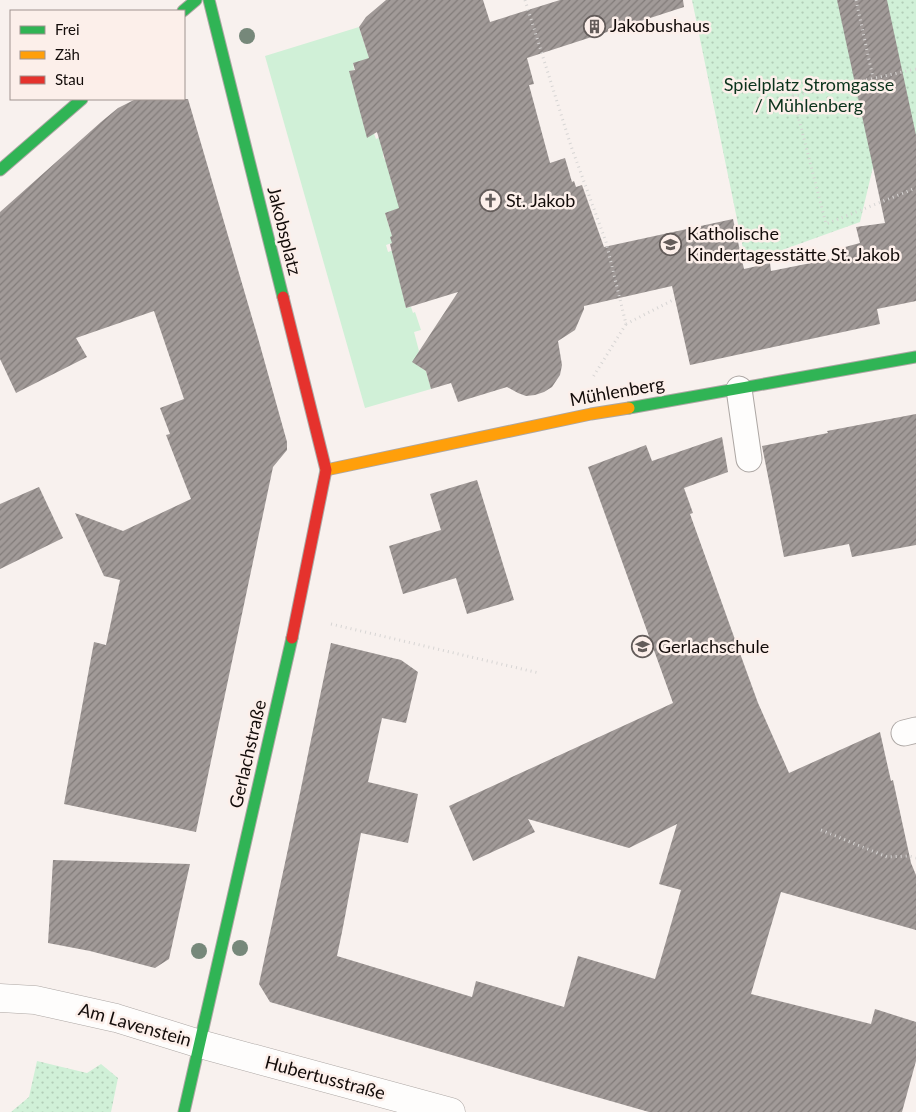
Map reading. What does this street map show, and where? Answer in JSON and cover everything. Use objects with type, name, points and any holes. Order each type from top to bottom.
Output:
[{"type":"street","points":[[184,10],[196,0]]},
{"type":"street","name":"Jakobsplatz","points":[[208,0],[326,470]]},
{"type":"street","points":[[0,170],[81,100]]},
{"type":"street","name":"Mühlenberg","points":[[326,470],[591,414],[916,357]]},
{"type":"street","name":"Gerlachstraße","points":[[200,1044],[297,616],[326,470]]},
{"type":"street","name":"Am Lavenstein","points":[[0,998],[35,1000],[116,1018],[200,1044],[184,1112]]},
{"type":"street","name":"Hubertusstraße","points":[[200,1044],[451,1112]]},
{"type":"lane","points":[[739,389],[749,459]]},
{"type":"path","points":[[525,0],[571,146],[606,242],[626,324]]},
{"type":"path","points":[[856,0],[873,78]]},
{"type":"path","points":[[916,69],[793,96],[826,224],[916,188]]},
{"type":"path","points":[[591,414],[591,381],[626,324],[675,300]]},
{"type":"path","points":[[297,616],[538,673]]},
{"type":"path","points":[[821,830],[886,857],[909,856],[916,858]]},
{"type":"green space","name":"Spielplatz Stromgasse / Mühlenberg","points":[[692,0],[916,0],[916,158],[873,167],[860,222],[746,263]]},
{"type":"green space","points":[[359,27],[371,64],[353,63],[354,70],[350,71],[376,139],[381,137],[386,153],[383,154],[384,159],[387,158],[394,181],[392,182],[402,208],[385,213],[392,236],[392,243],[386,245],[388,252],[394,250],[406,308],[411,307],[413,313],[415,312],[421,330],[414,332],[419,351],[415,358],[417,365],[426,371],[431,389],[365,408],[265,56]]},
{"type":"green space","points":[[37,1061],[87,1073],[101,1064],[118,1078],[111,1112],[11,1112],[29,1097]]},
{"type":"building","points":[[386,0],[483,0],[490,22],[560,0],[683,0],[684,7],[527,58],[534,84],[529,85],[550,163],[565,158],[572,182],[574,181],[576,187],[582,185],[604,247],[733,219],[744,269],[770,263],[771,271],[836,258],[834,250],[860,243],[856,227],[885,223],[837,0],[887,0],[916,135],[916,301],[877,309],[880,324],[690,365],[672,286],[584,306],[575,330],[558,341],[562,365],[560,375],[552,387],[544,392],[526,396],[507,387],[458,402],[451,383],[431,389],[426,371],[412,362],[458,292],[406,308],[390,244],[392,243],[390,237],[392,236],[385,213],[399,208],[377,132],[367,138],[349,71],[355,70],[353,63],[369,58],[359,27],[366,17]]},
{"type":"building","points":[[188,99],[287,442],[287,450],[273,467],[196,832],[64,804],[94,642],[106,645],[120,580],[104,576],[75,513],[123,531],[191,499],[166,435],[170,434],[160,408],[184,399],[154,311],[76,338],[87,357],[16,393],[0,359],[0,212],[118,108],[134,100]]},
{"type":"building","points":[[916,414],[916,545],[852,557],[849,544],[784,557],[762,446]]},
{"type":"building","points":[[722,437],[728,472],[684,488],[693,513],[690,514],[758,703],[789,773],[880,732],[891,781],[893,780],[911,863],[916,875],[916,930],[781,892],[751,994],[871,1024],[875,1009],[916,1022],[916,1061],[902,1112],[649,1112],[270,1002],[259,984],[331,643],[401,660],[418,672],[406,723],[382,718],[368,782],[418,794],[408,843],[361,833],[337,956],[472,997],[476,981],[564,1007],[578,956],[655,979],[681,890],[659,884],[677,824],[629,848],[528,819],[535,832],[473,861],[449,806],[673,703],[588,467],[646,445],[652,461]]},
{"type":"building","points":[[477,480],[514,600],[467,614],[456,578],[403,594],[389,546],[441,530],[430,494]]},
{"type":"building","points":[[39,487],[63,538],[0,569],[0,504]]},
{"type":"building","points":[[53,860],[190,864],[169,959],[155,968],[90,951],[48,943]]},
{"type":"traffic: fast","points":[[184,10],[196,0]]},
{"type":"traffic: fast","points":[[209,0],[283,297]]},
{"type":"traffic: fast","points":[[0,170],[81,100]]},
{"type":"traffic: fast","points":[[629,408],[916,357]]},
{"type":"traffic: fast","points":[[184,1112],[292,638]]},
{"type":"traffic: slow","points":[[326,470],[591,414],[629,408]]},
{"type":"traffic: jam","points":[[283,297],[326,470],[292,638]]},
{"type":"place","name":"Jakobushaus","points":[[594,26]]},
{"type":"place","name":"St. Jakob","points":[[490,201]]},
{"type":"place","name":"Katholische Kindertagesstätte St. Jakob","points":[[671,244]]},
{"type":"place","name":"Gerlachschule","points":[[642,647]]}]
